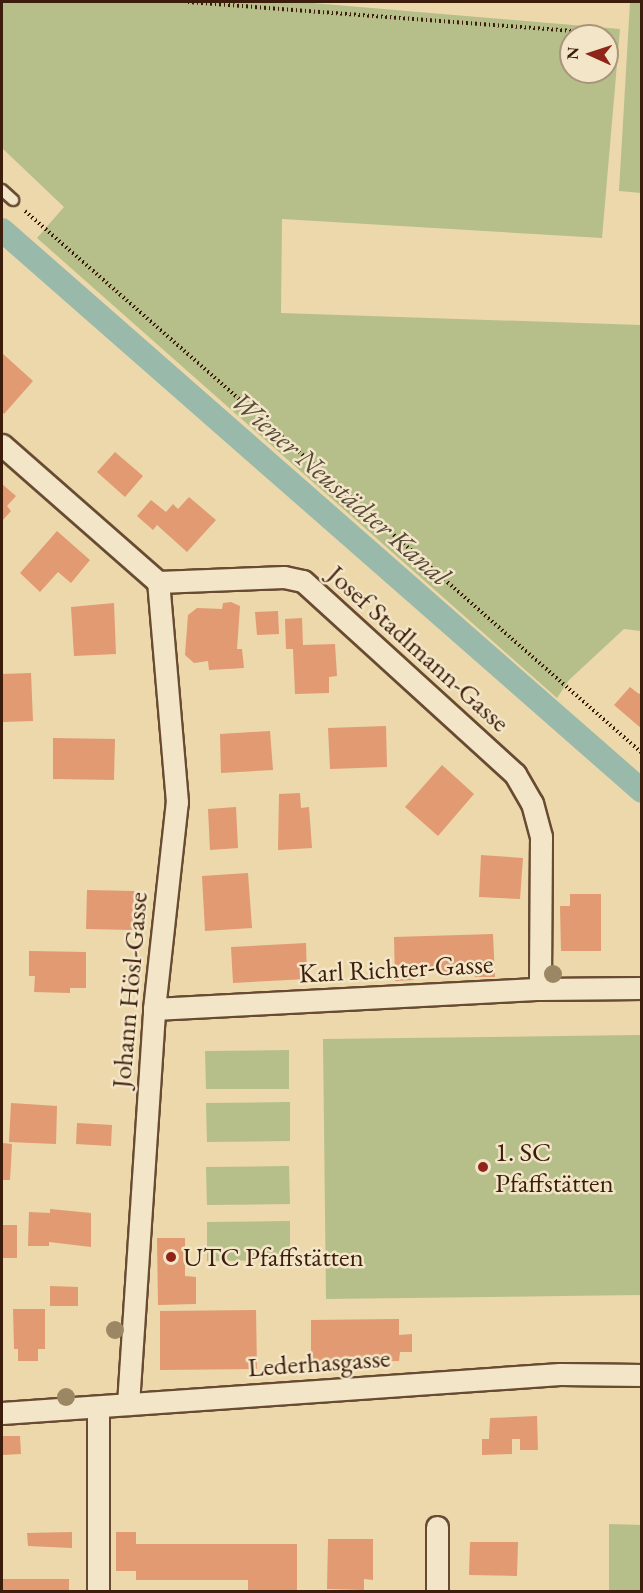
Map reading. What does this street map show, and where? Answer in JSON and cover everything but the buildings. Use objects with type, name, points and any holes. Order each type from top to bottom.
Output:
[{"type":"street","points":[[2,445],[158,582]]},
{"type":"street","name":"Josef Stadlmann-Gasse","points":[[158,582],[284,577],[303,581],[515,774],[532,803],[541,837],[540,989]]},
{"type":"street","name":"Johann Hösl-Gasse","points":[[128,1404],[154,1009],[177,802],[158,582]]},
{"type":"street","name":"Karl Richter-Gasse","points":[[154,1009],[540,989],[642,988]]},
{"type":"street","name":"Lederhasgasse","points":[[2,1413],[560,1374],[642,1375]]},
{"type":"street","points":[[98,1408],[98,1592]]},
{"type":"street","points":[[437,1527],[437,1592]]},
{"type":"lane","points":[[2,190],[13,200]]},
{"type":"path","points":[[188,2],[559,30]]},
{"type":"path","points":[[13,200],[642,753]]},
{"type":"green space","points":[[2,2],[301,2],[561,24],[559,24],[559,84],[615,84],[602,238],[282,219],[281,313],[641,325],[641,631],[624,629],[569,680],[557,698],[37,238],[64,207],[2,148]]},
{"type":"green space","points":[[630,2],[641,2],[641,193],[619,191]]},
{"type":"green space","name":"1. SC Pfaffstätten","points":[[641,1035],[641,1295],[326,1299],[323,1039]]},
{"type":"green space","points":[[289,1050],[289,1089],[206,1089],[205,1051]]},
{"type":"green space","points":[[290,1102],[290,1141],[207,1142],[206,1103]]},
{"type":"green space","points":[[289,1166],[290,1204],[207,1205],[206,1167]]},
{"type":"green space","points":[[290,1221],[290,1260],[207,1261],[207,1222]]},
{"type":"green space","points":[[609,1524],[641,1525],[641,1591],[609,1591]]},
{"type":"waterway","name":"Wiener Neustädter Kanal","points":[[2,230],[642,791]]},
{"type":"place","name":"1. SC Pfaffstätten","points":[[483,1167]]},
{"type":"place","name":"UTC Pfaffstätten","points":[[171,1257]]}]
